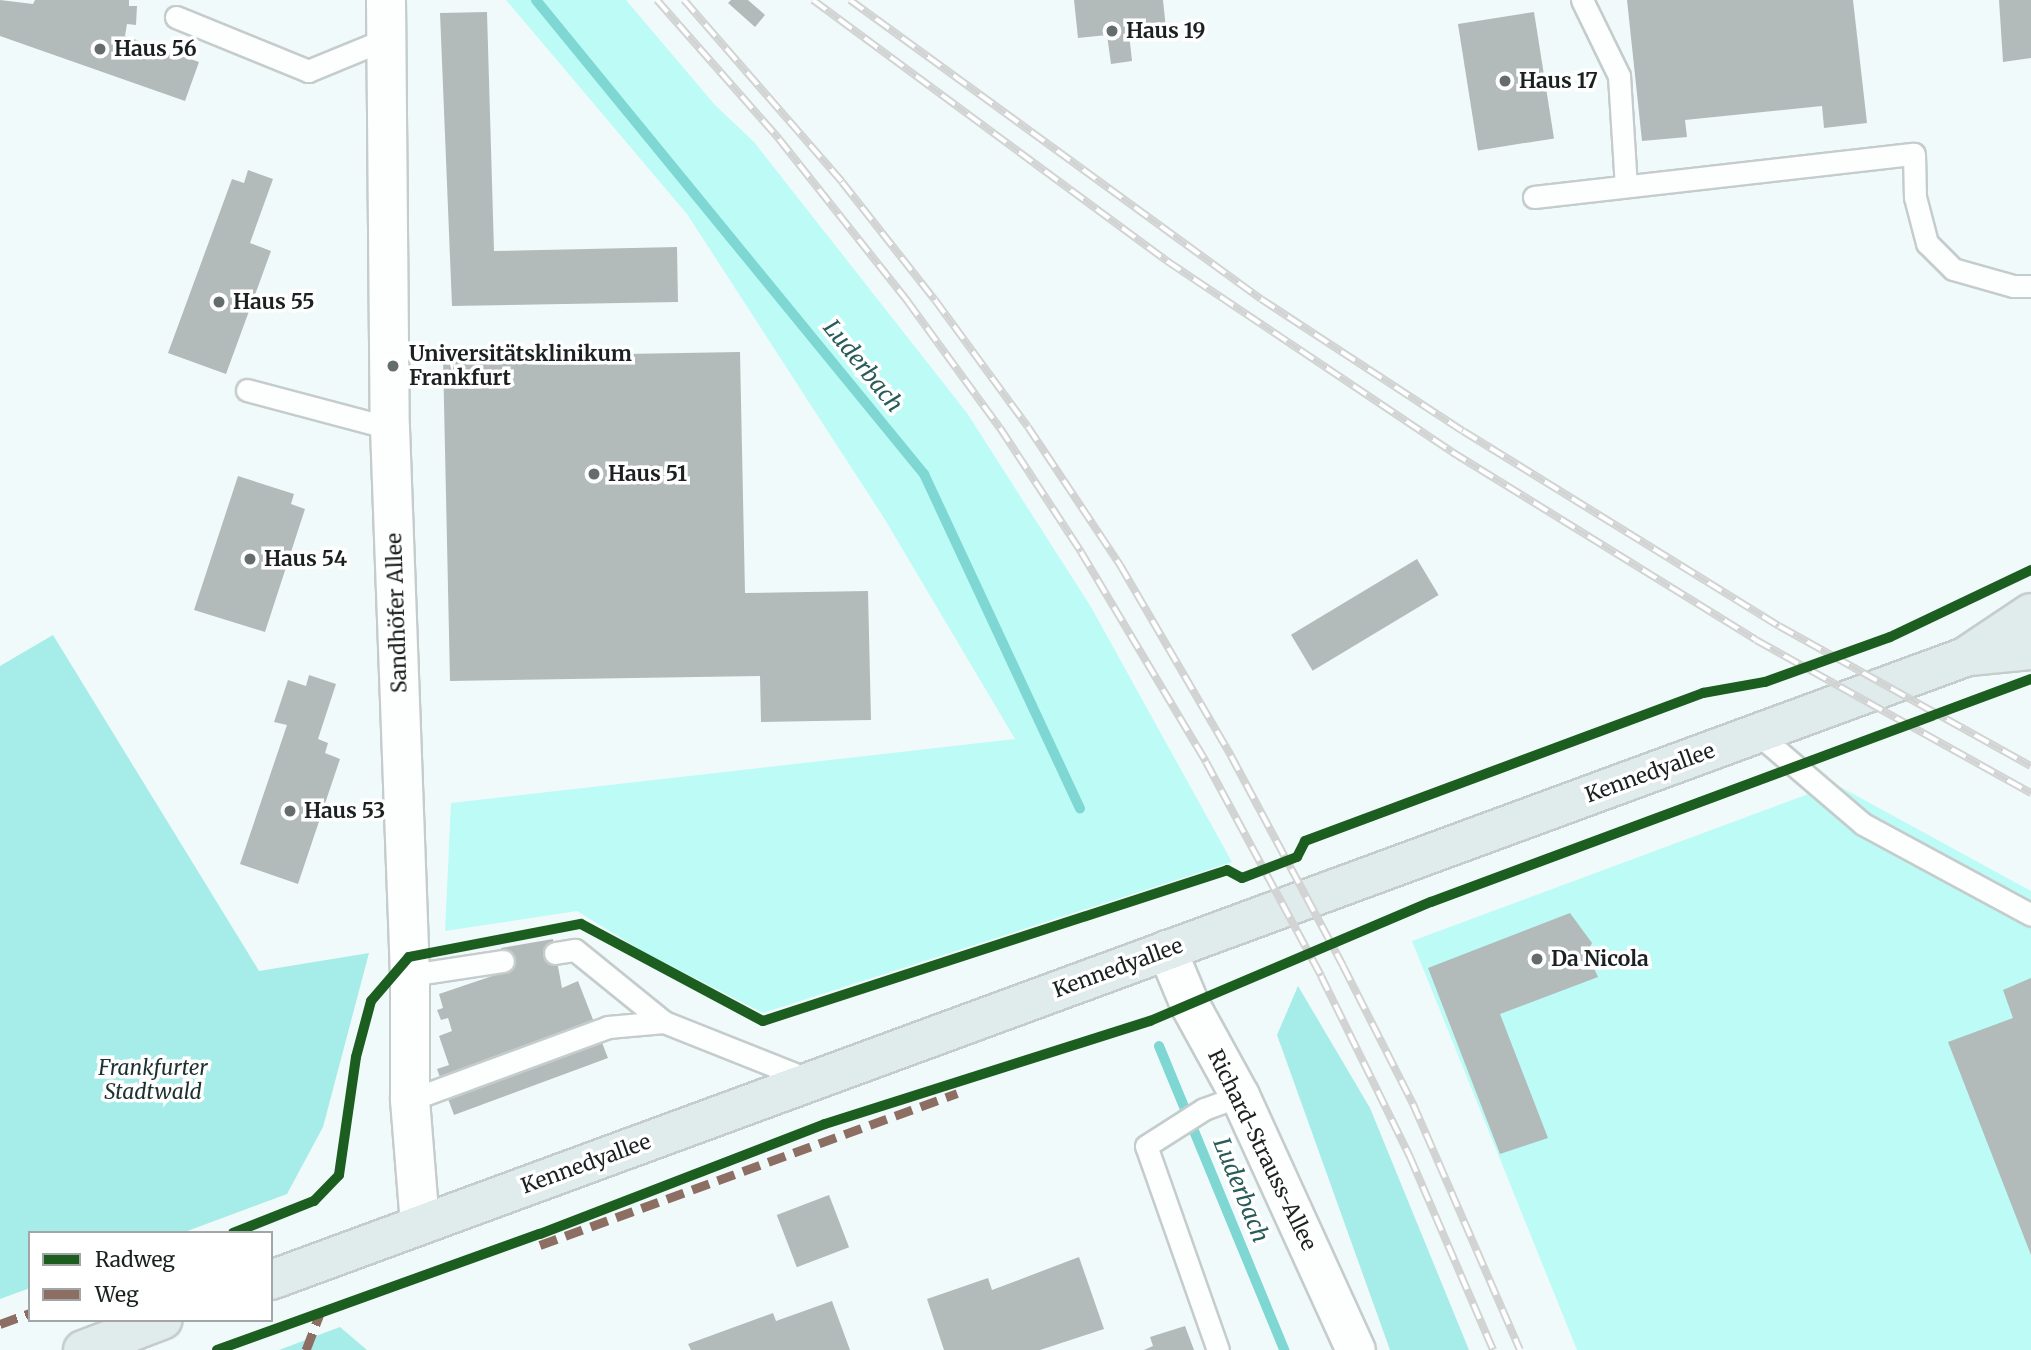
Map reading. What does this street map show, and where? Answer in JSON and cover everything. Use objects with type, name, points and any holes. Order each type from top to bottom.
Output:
[{"type":"main road","name":"Kennedyallee","points":[[273,1279],[1965,657],[2031,613]]},
{"type":"main road","name":"Kennedyallee","points":[[1965,657],[2031,650]]},
{"type":"main road","points":[[83,1350],[157,1322]]},
{"type":"street","name":"Sandhöfer Allee","points":[[386,0],[390,428],[410,975],[410,1100],[420,1225]]},
{"type":"street","name":"Richard-Strauss-Allee","points":[[1167,950],[1190,1005],[1240,1096],[1356,1350]]},
{"type":"lane","points":[[1582,0],[1619,76],[1626,187]]},
{"type":"lane","points":[[176,17],[308,71],[386,39]]},
{"type":"lane","points":[[1534,197],[1914,154],[1915,197],[1927,243],[1953,269],[2013,286],[2031,286]]},
{"type":"lane","points":[[247,390],[390,428]]},
{"type":"lane","points":[[1758,734],[1863,824],[2031,915]]},
{"type":"lane","points":[[555,953],[575,950],[664,1022],[812,1081]]},
{"type":"lane","points":[[410,975],[503,961]]},
{"type":"lane","points":[[410,1100],[608,1027],[664,1022]]},
{"type":"lane","points":[[1218,1350],[1146,1146],[1204,1109],[1240,1096]]},
{"type":"shaded area","points":[[506,0],[626,0],[715,105],[754,142],[967,413],[1091,607],[1232,862],[763,1013],[642,951],[577,911],[445,931],[451,803],[1015,739],[884,518],[687,214]]},
{"type":"shaded area","points":[[1835,784],[2031,891],[2031,1350],[1577,1350],[1412,941]]},
{"type":"green space","name":"Frankfurter Stadtwald","points":[[53,635],[259,971],[369,953],[323,1127],[287,1194],[187,1231],[28,1231],[28,1289],[0,1299],[0,666]]},
{"type":"green space","points":[[1298,986],[1370,1108],[1469,1350],[1390,1350],[1277,1035]]},
{"type":"green space","points":[[340,1327],[367,1350],[279,1350]]},
{"type":"building","name":"Haus 56","points":[[0,0],[33,4],[35,0],[129,0],[129,6],[137,6],[136,25],[127,24],[125,36],[199,62],[185,101],[0,36]]},
{"type":"building","points":[[731,0],[748,0],[765,15],[755,27],[728,3]]},
{"type":"building","name":"Haus 19","points":[[1074,0],[1163,0],[1166,29],[1129,33],[1132,61],[1111,64],[1107,35],[1078,38]]},
{"type":"building","points":[[1627,0],[1853,0],[1867,123],[1824,128],[1822,106],[1685,120],[1687,137],[1642,141]]},
{"type":"building","points":[[1999,0],[2031,0],[2031,58],[2003,62]]},
{"type":"building","points":[[487,12],[494,251],[677,247],[678,302],[452,306],[440,13]]},
{"type":"building","name":"Haus 17","points":[[1534,12],[1554,138],[1478,150],[1458,24]]},
{"type":"building","name":"Haus 55","points":[[248,170],[273,179],[250,243],[271,251],[226,374],[168,353],[232,179],[244,183]]},
{"type":"building","name":"Haus 51","points":[[740,352],[745,593],[868,591],[871,720],[761,722],[760,676],[450,681],[443,357]]},
{"type":"building","name":"Haus 54","points":[[238,476],[294,494],[291,504],[305,509],[265,632],[194,610]]},
{"type":"building","points":[[1417,559],[1439,595],[1313,671],[1291,635]]},
{"type":"building","name":"Haus 53","points":[[309,675],[336,684],[318,739],[328,743],[325,753],[340,759],[298,884],[240,864],[287,725],[274,722],[288,680],[306,686]]},
{"type":"building","points":[[1570,913],[1592,943],[1587,953],[1598,977],[1500,1014],[1548,1138],[1500,1154],[1428,968]]},
{"type":"building","points":[[553,939],[562,988],[578,981],[608,1058],[454,1115],[437,1069],[449,1065],[439,1036],[452,1031],[448,1018],[441,1020],[437,1010],[443,1008],[439,994],[504,972],[501,948]]},
{"type":"building","points":[[2031,978],[2031,1255],[1948,1042],[2013,1018],[2003,990]]},
{"type":"building","points":[[829,1195],[849,1247],[797,1267],[777,1215]]},
{"type":"building","points":[[1079,1257],[1104,1329],[1040,1350],[944,1350],[927,1299],[988,1278],[992,1290]]},
{"type":"building","points":[[832,1301],[850,1350],[691,1350],[688,1344],[773,1313],[776,1321]]},
{"type":"building","points":[[1185,1326],[1194,1350],[1144,1350],[1153,1346],[1150,1337]]},
{"type":"waterway","name":"Luderbach","points":[[536,0],[924,474],[1080,808]]},
{"type":"waterway","name":"Luderbach","points":[[1159,1046],[1284,1350]]},
{"type":"railway","points":[[657,0],[779,139],[908,302],[1000,428],[1081,552],[1206,762],[1321,976],[1410,1157],[1493,1350]]},
{"type":"railway","points":[[684,0],[842,182],[935,300],[1028,427],[1120,565],[1231,756],[1343,966],[1413,1104],[1520,1350]]},
{"type":"railway","points":[[813,0],[1167,261],[1452,452],[1756,640],[2031,793]]},
{"type":"railway","points":[[850,0],[1261,299],[1463,431],[1779,626],[2031,766]]},
{"type":"marked path","points":[[540,1245],[957,1093]]},
{"type":"marked path","points":[[0,1324],[28,1314]]},
{"type":"marked path","points":[[306,1350],[320,1314]]},
{"type":"cycle path","points":[[238,1231],[314,1201],[339,1175],[356,1057],[371,1001],[409,957],[581,924],[763,1021],[1227,870],[1242,878],[1297,857],[1305,841],[1703,693],[1765,682],[1890,637],[2031,570]]},
{"type":"cycle path","points":[[217,1350],[540,1234],[825,1124],[1150,1021],[1431,902],[2031,679]]},
{"type":"place","name":"Haus 19","points":[[1112,31]]},
{"type":"place","name":"Haus 56","points":[[100,49]]},
{"type":"place","name":"Haus 17","points":[[1505,81]]},
{"type":"place","name":"Haus 55","points":[[219,302]]},
{"type":"place","name":"Universitätsklinikum Frankfurt","points":[[393,366]]},
{"type":"place","name":"Haus 51","points":[[594,474]]},
{"type":"place","name":"Haus 54","points":[[250,559]]},
{"type":"place","name":"Haus 53","points":[[290,811]]},
{"type":"place","name":"Da Nicola","points":[[1537,959]]}]
